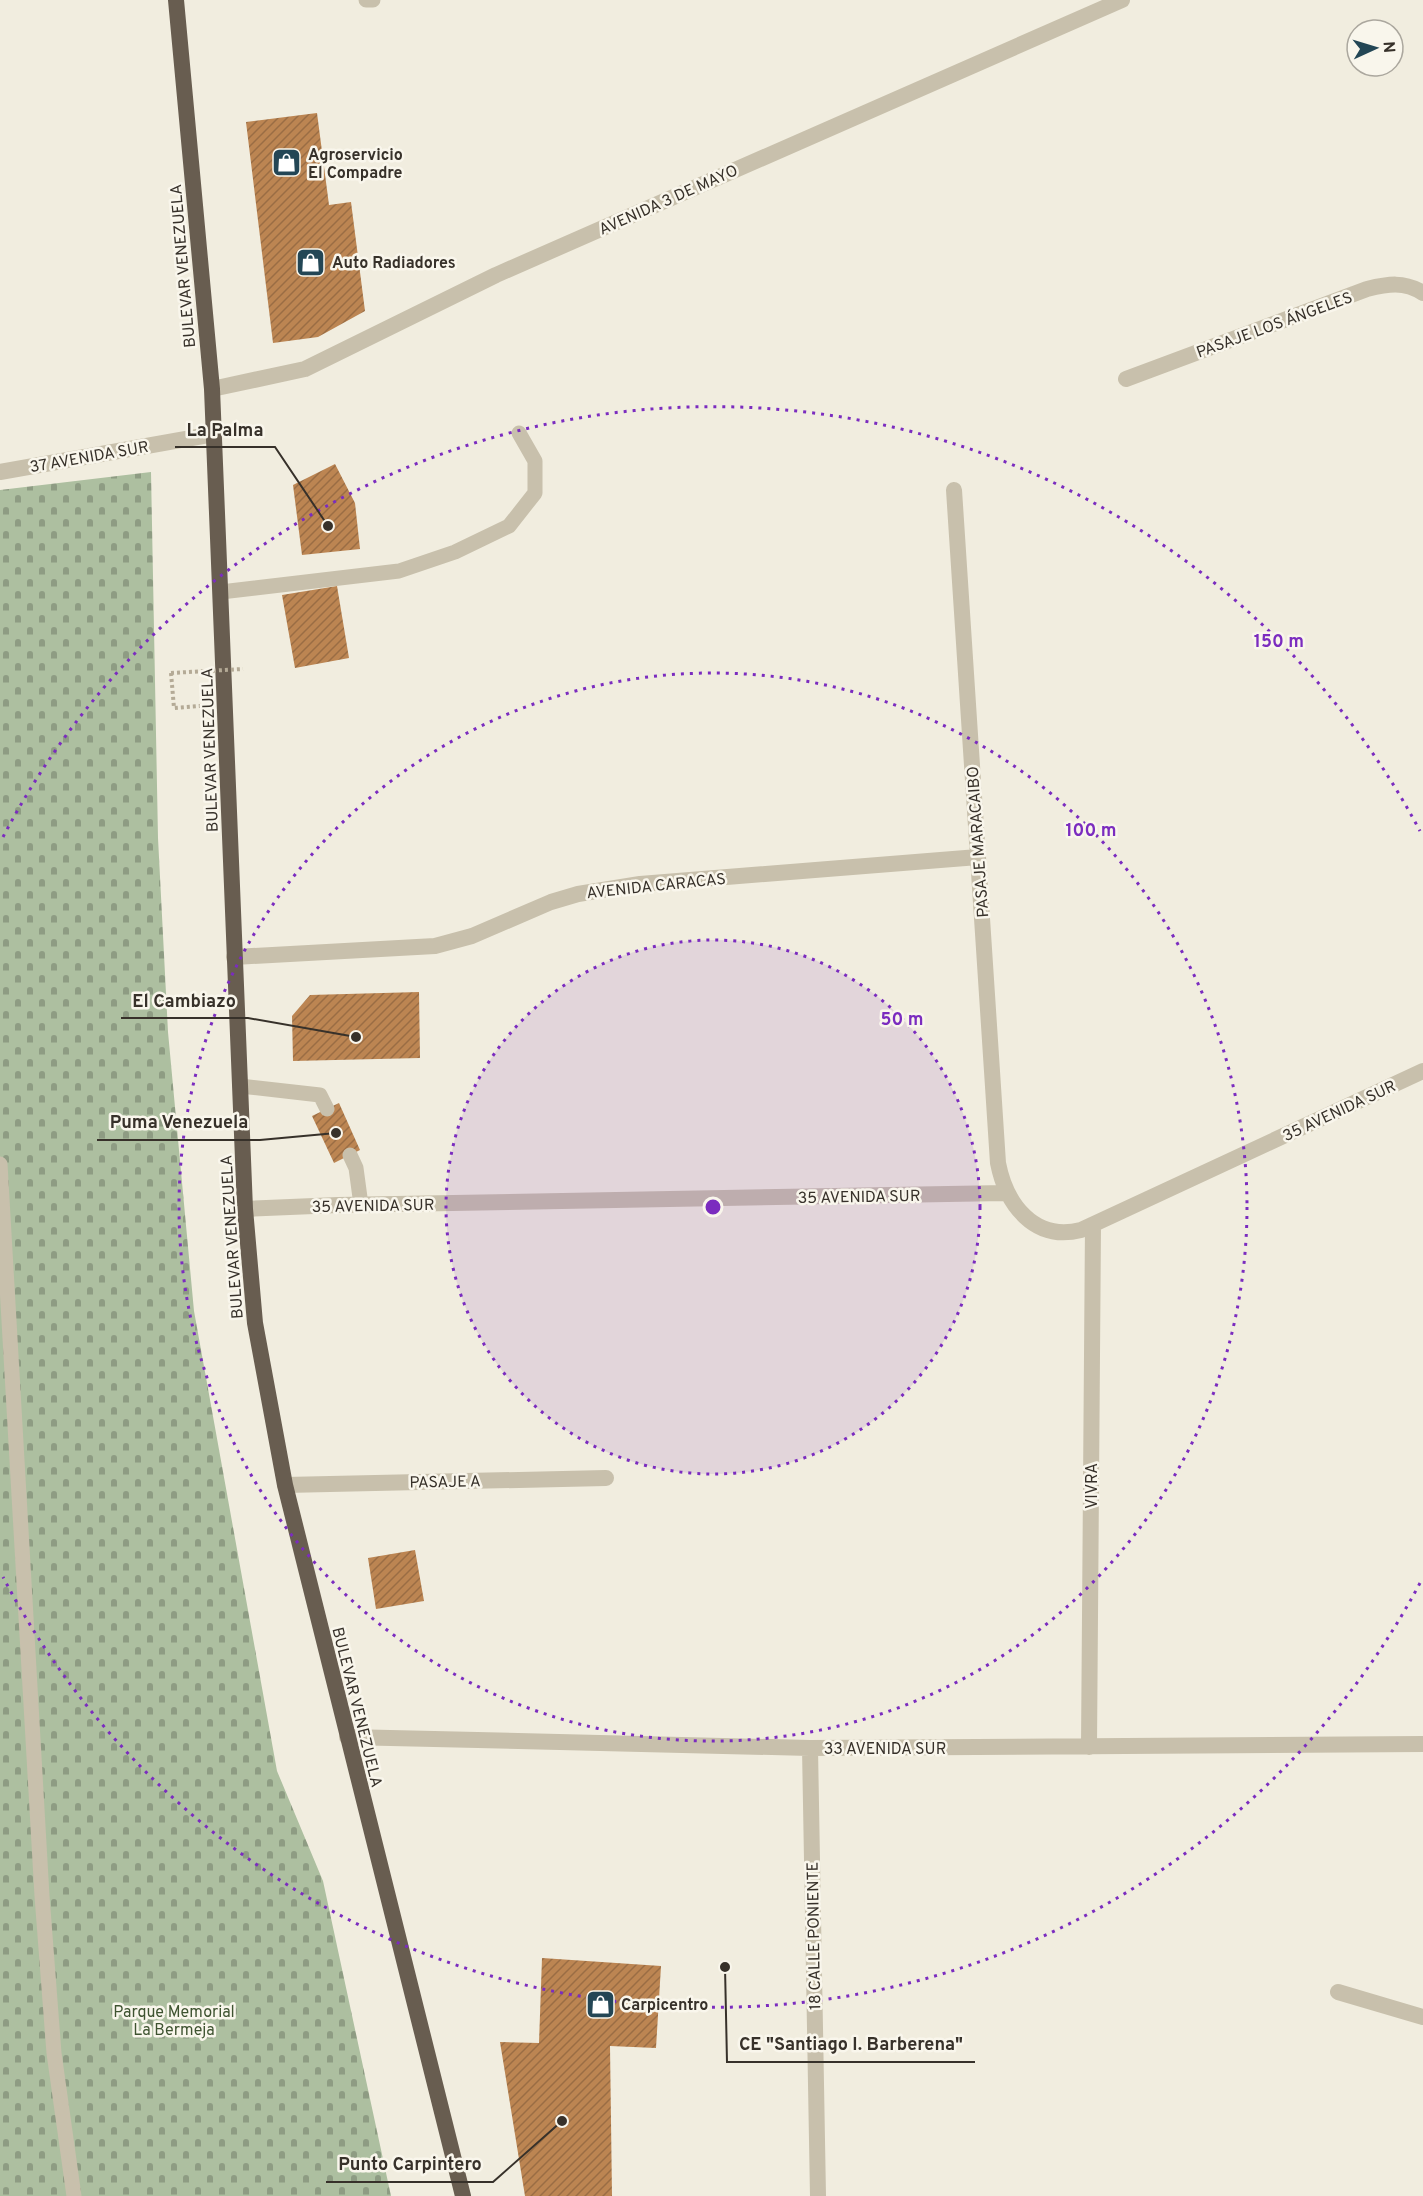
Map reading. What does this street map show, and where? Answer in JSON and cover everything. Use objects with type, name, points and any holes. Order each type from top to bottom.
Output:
[{"type":"highway","name":"BULEVAR VENEZUELA","points":[[176,0],[212,389],[245,1209],[255,1323],[285,1485],[463,2196]]},
{"type":"street","name":"AVENIDA 3 DE MAYO","points":[[212,389],[304,369],[496,274],[1122,0]]},
{"type":"street","name":"PASAJE LOS ÁNGELES","points":[[1125,379],[1367,289],[1398,284],[1409,285],[1423,293]]},
{"type":"street","name":"37 AVENIDA SUR","points":[[0,472],[214,434]]},
{"type":"street","name":"PASAJE MARACAIBO","points":[[954,490],[998,1162],[1005,1193]]},
{"type":"street","name":"AVENIDA CARACAS","points":[[234,957],[435,946],[472,936],[551,902],[578,894],[640,884],[978,857]]},
{"type":"street","name":"35 AVENIDA SUR","points":[[245,1209],[1005,1193],[1032,1222],[1048,1230],[1064,1234],[1094,1225],[1423,1071]]},
{"type":"street","name":"VIVRA","points":[[1089,1747],[1094,1225]]},
{"type":"street","name":"PASAJE A","points":[[285,1485],[606,1478]]},
{"type":"street","name":"33 AVENIDA SUR","points":[[347,1737],[810,1748],[1423,1744]]},
{"type":"street","name":"18 CALLE PONIENTE","points":[[810,1748],[818,2196]]},
{"type":"street","points":[[1338,1992],[1423,2017]]},
{"type":"lane","points":[[366,0],[373,0]]},
{"type":"lane","points":[[221,592],[399,571],[455,552],[508,526],[535,493],[535,461],[519,433]]},
{"type":"lane","points":[[240,1086],[320,1095],[327,1109]]},
{"type":"lane","points":[[350,1155],[356,1168],[361,1205]]},
{"type":"lane","points":[[0,1164],[42,1896],[54,2053],[74,2196]]},
{"type":"path","points":[[174,708],[171,673],[243,669]]},
{"type":"green space","name":"Parque Memorial La Bermeja","points":[[151,472],[158,838],[168,1032],[194,1311],[277,1771],[323,1881],[391,2196],[0,2196],[0,490]]},
{"type":"building","name":"Auto Radiadores","points":[[317,113],[329,205],[351,202],[365,311],[318,337],[273,343],[246,122]]},
{"type":"building","points":[[335,464],[355,503],[360,549],[302,555],[293,485]]},
{"type":"building","points":[[337,586],[349,658],[295,668],[282,595]]},
{"type":"building","points":[[419,992],[420,1058],[293,1061],[292,1016],[310,995]]},
{"type":"building","points":[[339,1103],[360,1150],[334,1163],[312,1116]]},
{"type":"building","points":[[415,1550],[424,1601],[376,1609],[368,1558]]},
{"type":"building","points":[[542,1958],[661,1966],[656,2048],[610,2046],[612,2196],[525,2196],[500,2042],[539,2043]]},
{"type":"place","name":"Agroservicio El Compadre","points":[[287,163]]},
{"type":"place","name":"Auto Radiadores","points":[[311,262]]},
{"type":"place","name":"La Palma","points":[[328,526]]},
{"type":"place","name":"El Cambiazo","points":[[356,1037]]},
{"type":"place","name":"Puma Venezuela","points":[[336,1133]]},
{"type":"place","name":"CE \"Santiago I. Barberena\"","points":[[725,1967]]},
{"type":"place","name":"Carpicentro","points":[[600,2004]]},
{"type":"place","name":"Punto Carpintero","points":[[562,2121]]}]
